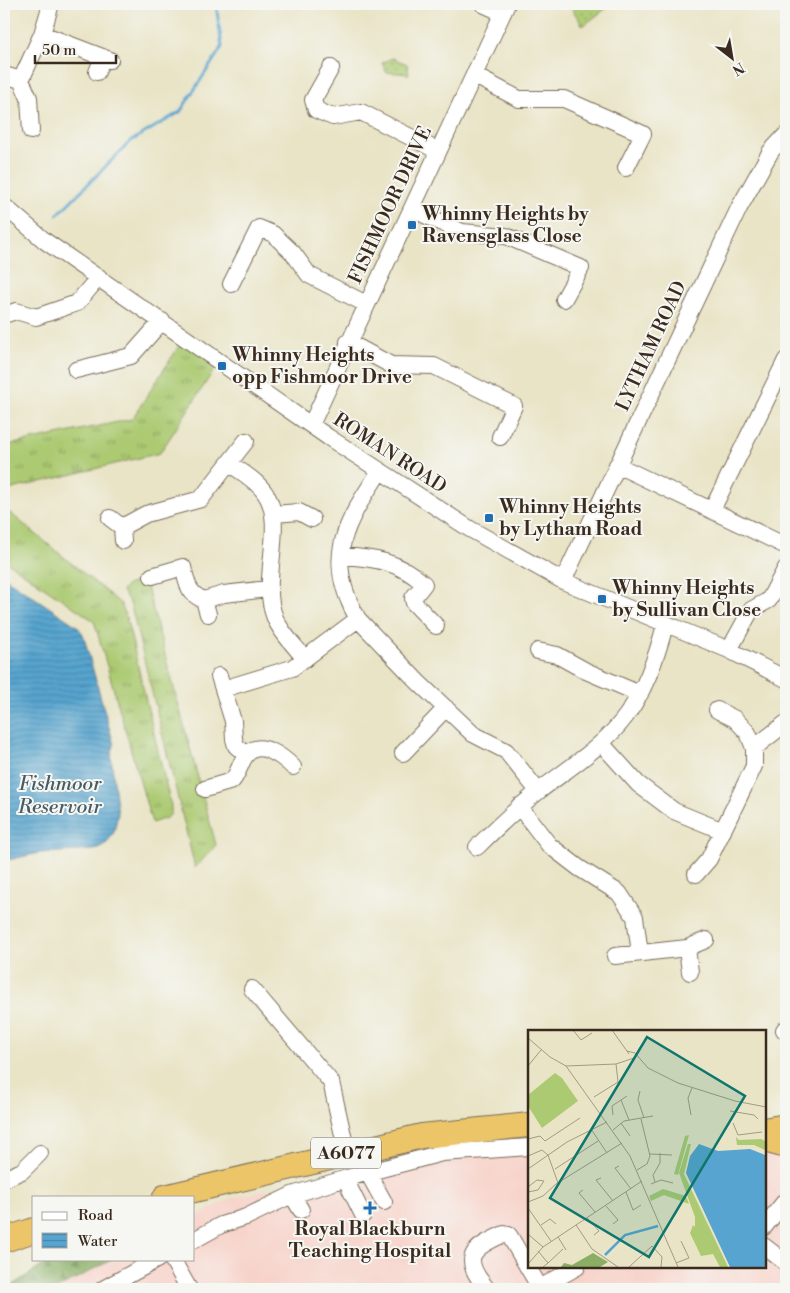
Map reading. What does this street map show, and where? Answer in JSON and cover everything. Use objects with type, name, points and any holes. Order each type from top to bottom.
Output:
[{"type":"highway","name":"A6077","points":[[169,1196],[443,1132],[528,1125]]},
{"type":"highway","points":[[765,1130],[786,1126]]},
{"type":"highway","points":[[765,1140],[786,1146]]},
{"type":"highway","points":[[4,1240],[32,1231]]},
{"type":"street","points":[[31,131],[29,98],[21,80],[42,34],[52,4]]},
{"type":"street","points":[[483,4],[505,8]]},
{"type":"street","name":"FISHMOOR DRIVE","points":[[311,425],[505,8]]},
{"type":"street","points":[[42,34],[103,63]]},
{"type":"street","points":[[331,68],[313,100],[316,110],[333,117],[361,112],[438,151]]},
{"type":"street","points":[[4,75],[21,80]]},
{"type":"street","points":[[475,76],[519,99],[564,99],[643,134],[626,168]]},
{"type":"street","name":"LYTHAM ROAD","points":[[563,581],[739,208],[771,151],[786,135]]},
{"type":"street","name":"ROMAN ROAD","points":[[4,206],[45,241],[311,425],[470,529],[563,581],[729,650],[786,679]]},
{"type":"street","points":[[412,209],[462,232],[506,236],[581,268],[564,299]]},
{"type":"street","points":[[232,284],[259,228],[273,234],[293,254],[309,276],[366,304]]},
{"type":"street","points":[[4,315],[16,311],[36,317],[77,303],[99,277]]},
{"type":"street","points":[[76,370],[131,356],[162,321]]},
{"type":"street","points":[[348,342],[391,365],[434,366],[514,406],[500,437]]},
{"type":"street","points":[[712,510],[786,360]]},
{"type":"street","points":[[118,529],[146,514],[200,499],[230,464],[246,441]]},
{"type":"street","points":[[230,464],[265,492],[274,514],[268,589],[275,618],[305,659]]},
{"type":"street","points":[[617,466],[786,546]]},
{"type":"street","points":[[380,471],[351,515],[346,529],[341,556],[341,583],[358,618],[473,734],[506,752],[538,791]]},
{"type":"street","points":[[274,514],[299,512],[312,519]]},
{"type":"street","points":[[341,556],[385,560],[413,573],[424,584],[413,598],[417,608],[436,626]]},
{"type":"street","points":[[152,576],[183,567],[188,589],[206,607],[224,594],[268,589]]},
{"type":"street","points":[[729,650],[751,610],[768,600],[786,568]]},
{"type":"street","points":[[293,767],[279,753],[252,752],[236,746],[233,721],[221,683],[282,672],[305,659],[358,618]]},
{"type":"street","points":[[477,847],[519,806],[602,744],[626,716],[640,694],[659,648],[665,625]]},
{"type":"street","points":[[538,651],[557,655],[586,671],[640,694]]},
{"type":"street","points":[[404,754],[446,708]]},
{"type":"street","points":[[696,874],[710,859],[754,766],[754,748],[748,734],[735,719],[717,710]]},
{"type":"street","points":[[754,748],[786,723]]},
{"type":"street","points":[[602,744],[638,784],[674,811],[723,831]]},
{"type":"street","points":[[205,789],[228,783],[252,752]]},
{"type":"street","points":[[519,806],[549,845],[579,868],[619,893],[627,902],[635,917],[640,953]]},
{"type":"street","points":[[615,956],[686,948],[706,940]]},
{"type":"street","points":[[686,948],[690,972]]},
{"type":"street","points":[[252,989],[331,1082],[347,1153]]},
{"type":"street","points":[[195,1239],[221,1225],[246,1217],[292,1194],[368,1172],[442,1153],[528,1147]]},
{"type":"street","points":[[4,1179],[22,1171],[40,1153]]},
{"type":"street","points":[[368,1172],[384,1202]]},
{"type":"street","points":[[347,1178],[350,1190],[363,1215]]},
{"type":"street","points":[[292,1194],[301,1210]]},
{"type":"street","points":[[765,1226],[786,1200]]},
{"type":"street","points":[[487,1289],[475,1274],[472,1256],[475,1249],[504,1234],[510,1235],[539,1289],[575,1268]]},
{"type":"street","points":[[765,1247],[786,1263]]},
{"type":"street","points":[[103,1289],[156,1260]]},
{"type":"street","points":[[173,1260],[189,1289]]},
{"type":"shaded area","name":"Royal Blackburn Teaching Hospital","points":[[528,1138],[528,1268],[765,1268],[765,1150],[786,1158],[786,1289],[58,1289],[113,1260],[195,1260],[195,1217],[229,1199],[443,1146]]},
{"type":"green space","points":[[569,4],[612,4],[583,26]]},
{"type":"green space","points":[[392,58],[407,64],[409,74],[386,72],[382,63]]},
{"type":"green space","points":[[183,340],[218,364],[160,453],[4,491],[4,446],[132,419]]},
{"type":"green space","points":[[4,508],[121,604],[127,620],[171,806],[171,814],[166,818],[152,823],[94,621],[4,560]]},
{"type":"green space","points":[[145,580],[216,845],[195,868],[133,614],[130,603],[122,591],[128,584]]},
{"type":"green space","points":[[51,1260],[111,1260],[57,1289],[6,1289]]},
{"type":"water","name":"Fishmoor Reservoir","points":[[4,577],[77,626],[83,634],[114,745],[111,756],[118,814],[114,832],[107,843],[95,850],[39,853],[4,861]]},
{"type":"waterway","points":[[57,215],[131,141],[180,112],[222,47],[216,4]]},
{"type":"place","name":"Whinny Heights by Ravensglass Close","points":[[412,225]]},
{"type":"place","name":"Whinny Heights opp Fishmoor Drive","points":[[222,366]]},
{"type":"place","name":"Whinny Heights by Lytham Road","points":[[489,518]]},
{"type":"place","name":"Whinny Heights by Sullivan Close","points":[[602,599]]},
{"type":"place","name":"Royal Blackburn Teaching Hospital","points":[[370,1208]]}]
